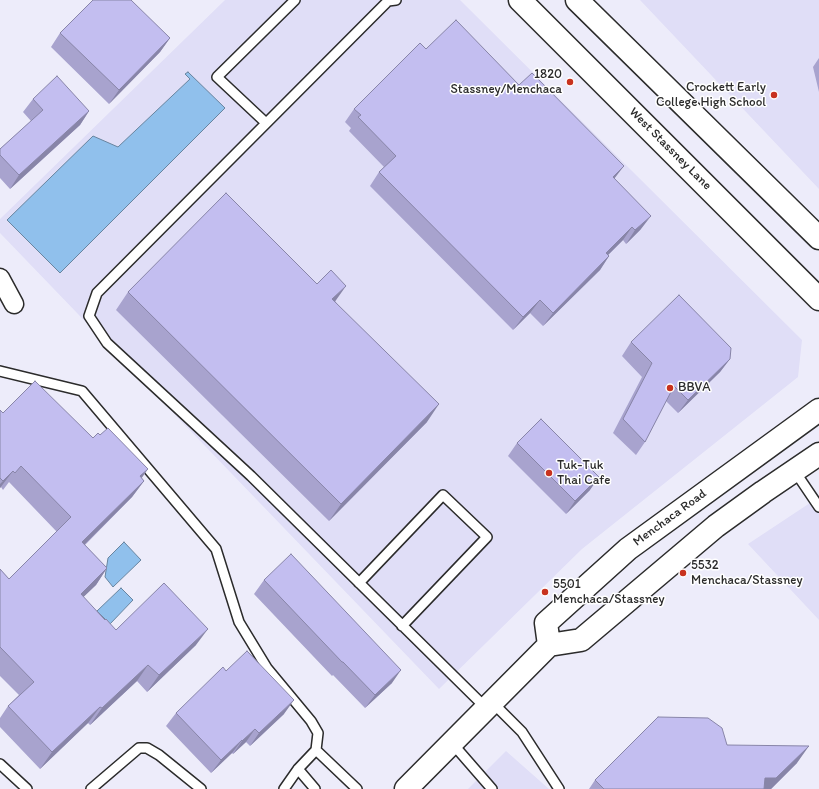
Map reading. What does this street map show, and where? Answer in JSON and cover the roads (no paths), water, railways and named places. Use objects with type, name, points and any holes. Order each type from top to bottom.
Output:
[{"type":"main road","name":"West Stassney Lane","points":[[520,0],[819,299]]},
{"type":"main road","points":[[577,0],[819,238]]},
{"type":"main road","name":"Menchaca Road","points":[[549,645],[546,623],[628,548],[819,410]]},
{"type":"main road","points":[[406,789],[549,645],[581,640],[716,526],[748,502],[819,454]]},
{"type":"street","points":[[0,278],[14,304]]},
{"type":"lane","points":[[266,123],[217,78],[295,0]]},
{"type":"lane","points":[[390,0],[97,294],[89,316],[107,343],[251,476],[402,626],[489,705],[522,732],[558,789]]},
{"type":"lane","points":[[0,371],[82,391],[216,549],[239,622],[267,668],[311,721],[318,733],[316,750],[298,769],[284,789]]},
{"type":"lane","points":[[794,470],[819,507]]},
{"type":"lane","points":[[359,583],[443,495],[487,537],[402,626]]},
{"type":"lane","points":[[452,743],[492,789]]},
{"type":"lane","points":[[91,789],[139,748],[146,748],[159,755],[201,789]]},
{"type":"lane","points":[[316,750],[357,789]]},
{"type":"lane","points":[[0,764],[27,789]]},
{"type":"lane","points":[[298,769],[315,789]]},
{"type":"water","points":[[188,72],[225,108],[60,273],[7,220],[93,136],[118,147],[190,79],[185,74]]},
{"type":"water","points":[[124,542],[141,560],[113,587],[105,577],[108,558]]},
{"type":"water","points":[[121,588],[133,600],[110,624],[97,611]]},
{"type":"place","name":"1820 Stassney/Menchaca","points":[[570,82]]},
{"type":"place","name":"Crockett Early College High School","points":[[774,95]]},
{"type":"place","name":"BBVA","points":[[670,388]]},
{"type":"place","name":"Tuk-Tuk Thai Cafe","points":[[549,473]]},
{"type":"place","name":"5532 Menchaca/Stassney","points":[[683,573]]},
{"type":"place","name":"5501 Menchaca/Stassney","points":[[545,592]]}]
